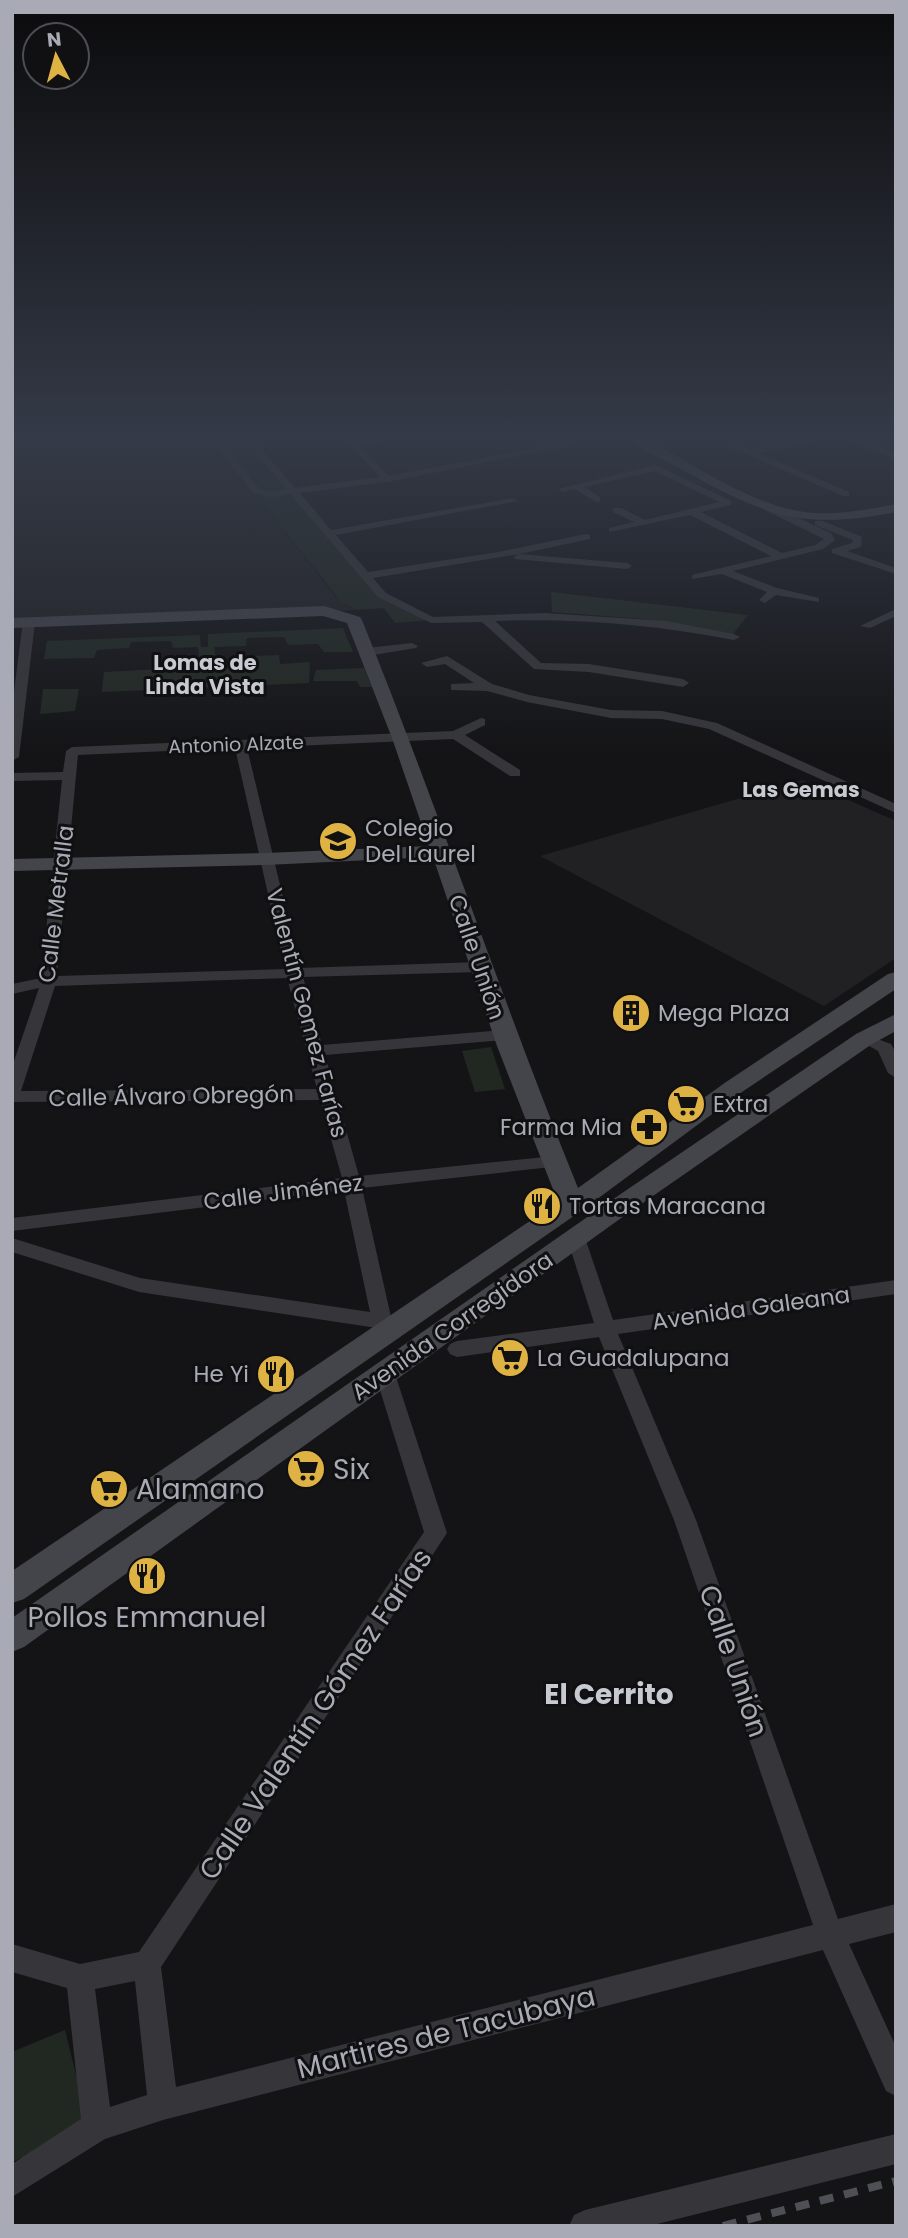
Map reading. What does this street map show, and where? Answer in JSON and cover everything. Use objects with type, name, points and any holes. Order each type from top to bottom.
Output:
[{"type":"main road","name":"Calle Unión","points":[[21,622],[324,611],[354,620],[401,738],[505,1035],[572,1205]]},
{"type":"main road","points":[[12,865],[266,859],[440,851]]},
{"type":"main road","name":"Avenida Corregidora","points":[[12,1589],[386,1324],[572,1205],[734,1087],[896,979]]},
{"type":"main road","name":"Avenida Corregidora","points":[[12,1637],[576,1238],[864,1039],[896,1021]]},
{"type":"street","points":[[338,543],[382,595],[431,620],[545,616],[652,623],[734,637]]},
{"type":"street","points":[[366,576],[555,543]]},
{"type":"street","points":[[755,543],[780,556]]},
{"type":"street","points":[[819,547],[823,543]]},
{"type":"street","points":[[837,551],[857,543]]},
{"type":"street","points":[[696,577],[819,547],[894,572]]},
{"type":"street","points":[[498,555],[627,566]]},
{"type":"street","points":[[722,570],[774,591],[816,600]]},
{"type":"street","points":[[765,600],[774,591]]},
{"type":"street","points":[[866,626],[896,612]]},
{"type":"street","points":[[487,620],[538,666],[589,668],[682,683]]},
{"type":"street","points":[[12,757],[21,622]]},
{"type":"street","points":[[367,652],[412,646]]},
{"type":"street","points":[[427,663],[447,660],[488,687]]},
{"type":"street","points":[[455,687],[488,687],[527,698],[611,714],[662,715],[713,726],[896,809]]},
{"type":"street","points":[[481,722],[456,735],[515,773]]},
{"type":"street","name":"Antonio Alzate","points":[[72,751],[456,735]]},
{"type":"street","name":"Valentín Gomez Farías","points":[[240,744],[294,974],[329,1094],[386,1324]]},
{"type":"street","name":"Calle Metralla","points":[[12,1096],[49,981],[72,751]]},
{"type":"street","points":[[12,777],[71,776]]},
{"type":"street","points":[[12,982],[480,967]]},
{"type":"street","points":[[12,989],[49,981]]},
{"type":"street","points":[[317,1051],[505,1035]]},
{"type":"street","points":[[864,1039],[885,1048],[896,1073]]},
{"type":"street","name":"Calle Álvaro Obregón","points":[[12,1096],[329,1094]]},
{"type":"street","name":"Calle Jiménez","points":[[12,1225],[555,1161]]},
{"type":"street","name":"Calle Unión","points":[[576,1238],[605,1327],[685,1520],[830,1934],[896,2081]]},
{"type":"street","points":[[12,1245],[139,1286],[386,1324]]},
{"type":"street","name":"Avenida Galeana","points":[[457,1349],[605,1327],[801,1303],[896,1287]]},
{"type":"street","name":"Calle Valentín Gómez Farías","points":[[147,1964],[436,1533],[385,1374]]},
{"type":"street","name":"Martires de Tacubaya","points":[[12,2182],[97,2126],[163,2105],[896,1918]]},
{"type":"street","points":[[12,1958],[80,1979],[147,1964],[163,2105]]},
{"type":"street","points":[[80,1979],[97,2126]]},
{"type":"street","points":[[585,2226],[896,2149]]},
{"type":"shaded area","points":[[12,543],[294,543],[336,597],[356,610],[12,623]]},
{"type":"shaded area","points":[[294,543],[338,543],[382,595],[431,620],[395,623],[384,608],[356,610],[342,603]]},
{"type":"shaded area","points":[[551,592],[748,615],[733,634],[644,619],[552,612]]},
{"type":"shaded area","points":[[343,628],[353,652],[324,652],[318,644],[288,645],[284,637],[247,638],[246,646],[214,647],[217,667],[254,665],[252,656],[279,655],[280,664],[310,662],[309,683],[102,692],[104,672],[200,667],[198,647],[173,648],[171,641],[131,642],[129,648],[97,650],[94,658],[44,659],[47,641],[200,635],[201,647],[208,647],[208,634]]},
{"type":"shaded area","points":[[364,668],[372,687],[360,687],[357,681],[313,681],[316,670]]},
{"type":"shaded area","points":[[43,689],[79,689],[75,711],[40,714]]},
{"type":"shaded area","points":[[803,780],[896,821],[896,958],[824,1006],[540,856]]},
{"type":"shaded area","points":[[491,1047],[505,1089],[475,1092],[462,1051]]},
{"type":"shaded area","points":[[65,2030],[89,2128],[12,2162],[12,2052]]},
{"type":"railway","points":[[723,2226],[896,2181]]},
{"type":"place","name":"Colegio Del Laurel","points":[[338,841]]},
{"type":"place","name":"Mega Plaza","points":[[631,1013]]},
{"type":"place","name":"Extra","points":[[686,1104]]},
{"type":"place","name":"Farma Mia","points":[[649,1127]]},
{"type":"place","name":"Tortas Maracana","points":[[542,1206]]},
{"type":"place","name":"La Guadalupana","points":[[510,1358]]},
{"type":"place","name":"He Yi","points":[[276,1374]]},
{"type":"place","name":"Six","points":[[306,1469]]},
{"type":"place","name":"Alamano","points":[[109,1489]]},
{"type":"place","name":"Pollos Emmanuel","points":[[147,1576]]},
{"type":"district","name":"Lomas de Linda Vista","points":[[205,675]]},
{"type":"district","name":"Las Gemas","points":[[801,790]]},
{"type":"district","name":"El Cerrito","points":[[609,1694]]}]
